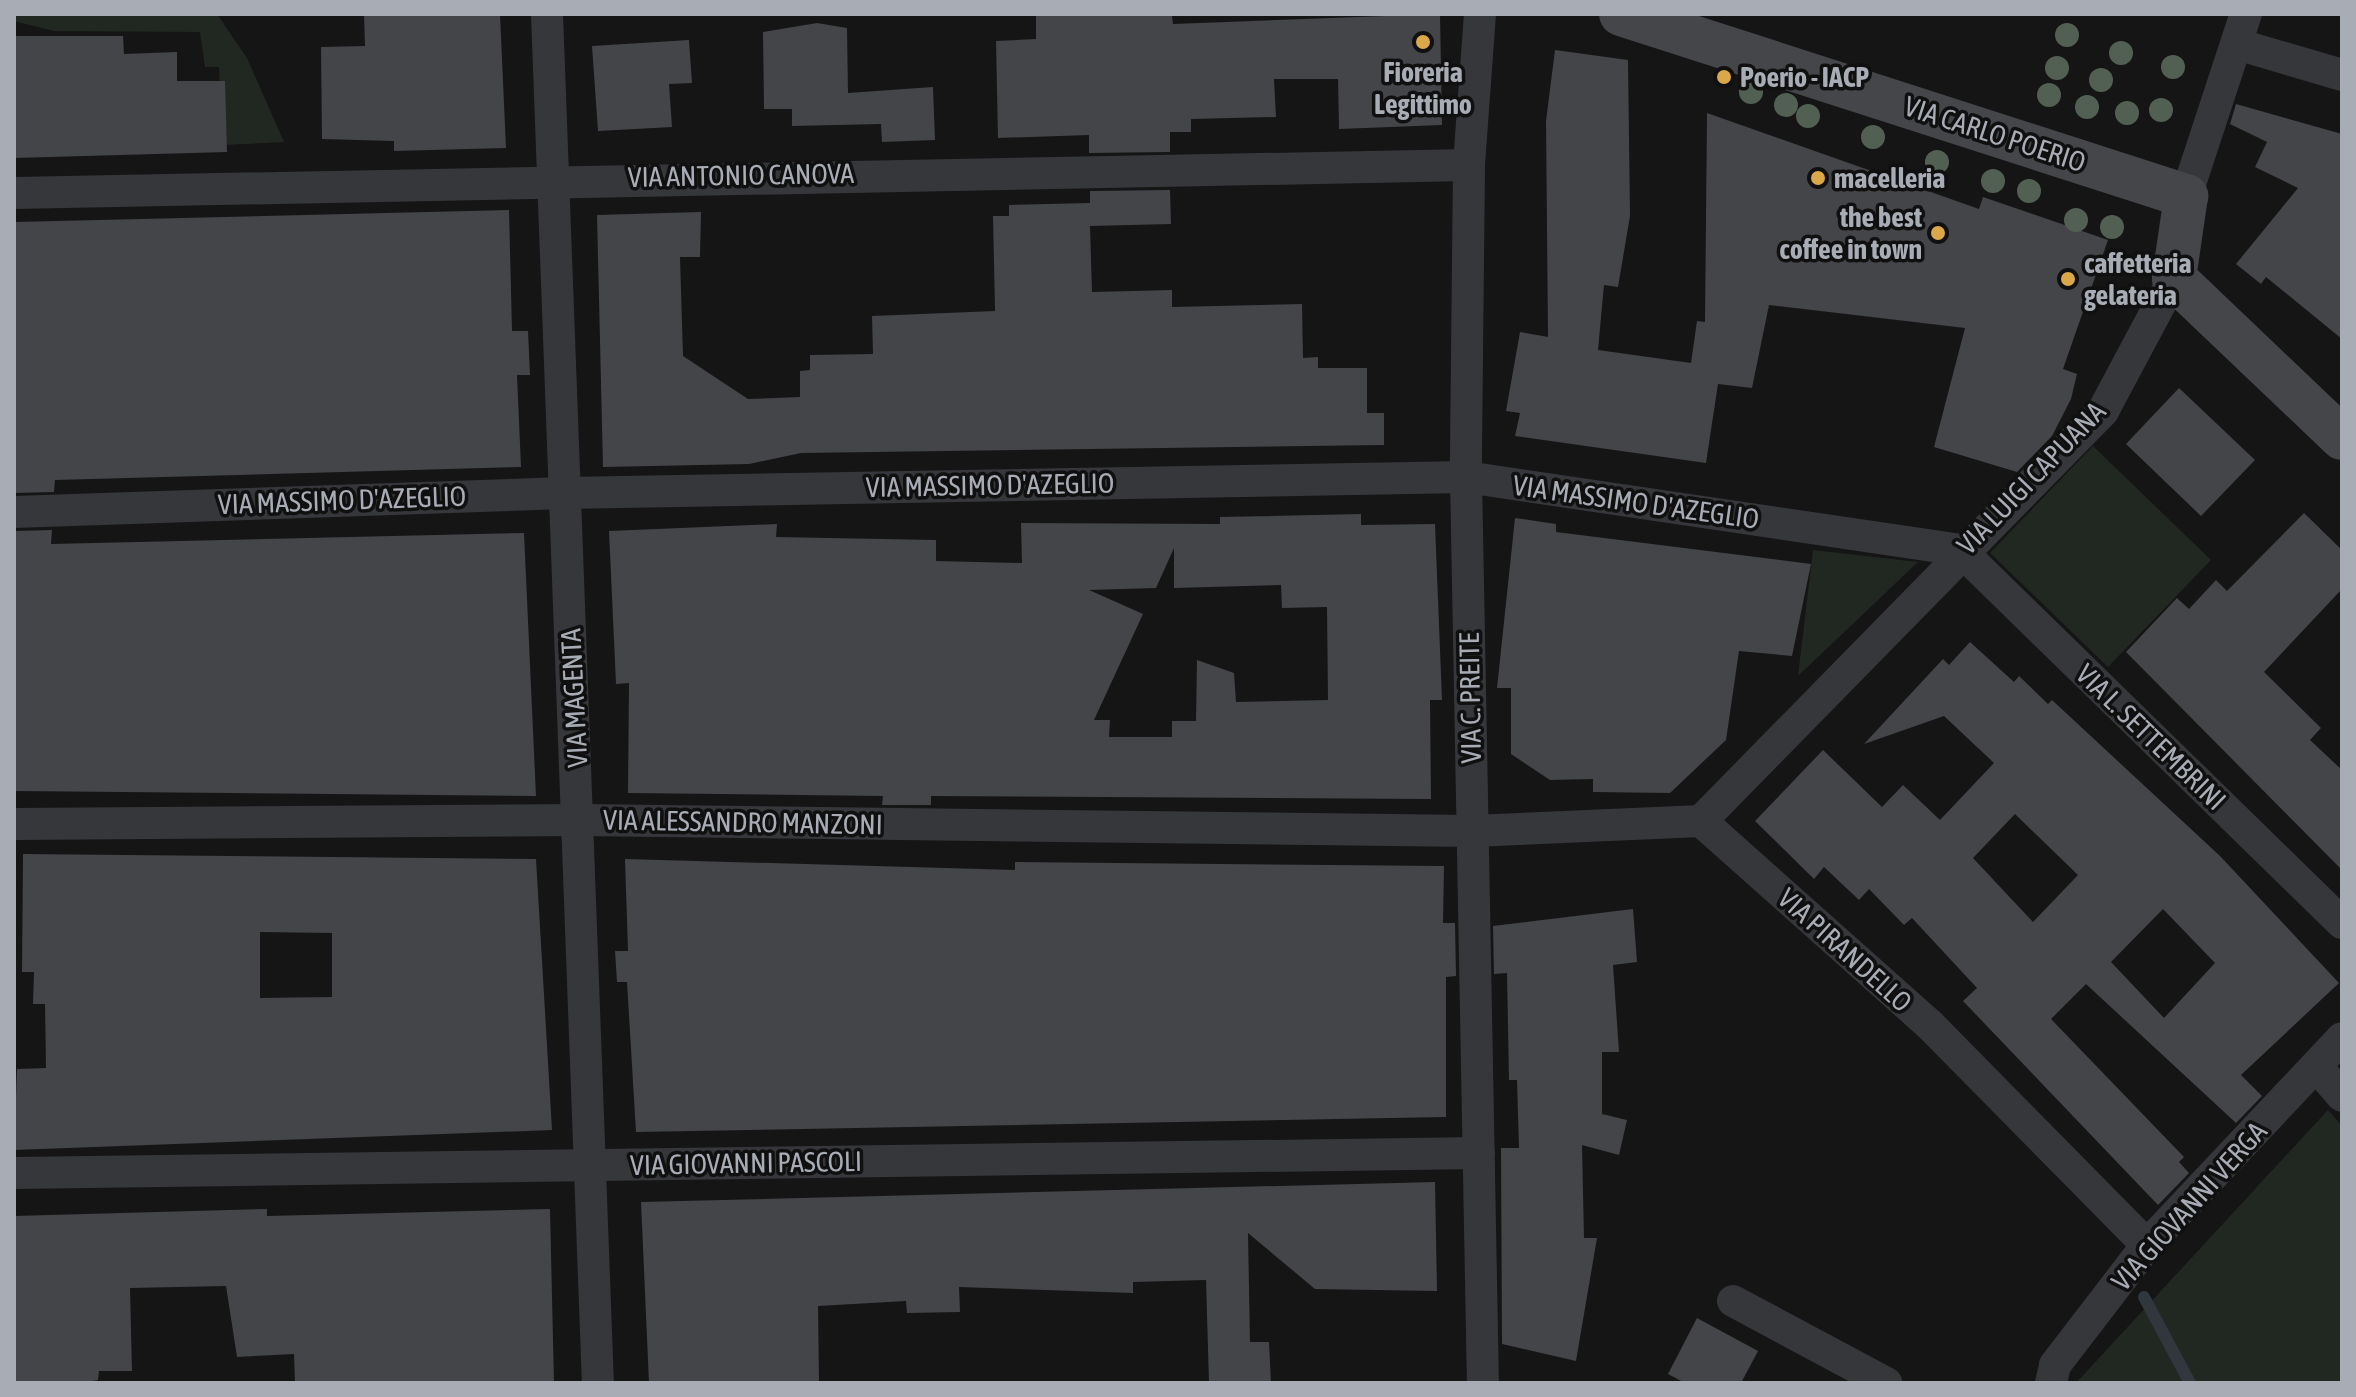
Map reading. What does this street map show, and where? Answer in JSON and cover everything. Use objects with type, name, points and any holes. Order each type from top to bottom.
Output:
[{"type":"street","name":"VIA MAGENTA","points":[[547,14],[580,820],[598,1383]]},
{"type":"street","name":"VIA C. PREITE","points":[[1480,14],[1469,165],[1466,477],[1483,1383]]},
{"type":"street","name":"VIA CARLO POERIO","points":[[1621,14],[2186,196]]},
{"type":"street","name":"VIA LUIGI CAPUANA","points":[[1701,821],[1960,550],[2103,411],[2174,278],[2186,196],[2243,30]]},
{"type":"street","points":[[2243,30],[2342,75]]},
{"type":"street","name":"VIA ANTONIO CANOVA","points":[[14,193],[554,178],[1469,165]]},
{"type":"street","points":[[2174,278],[2342,438]]},
{"type":"street","name":"VIA MASSIMO D'AZEGLIO","points":[[14,512],[565,493],[1466,477],[1960,550]]},
{"type":"street","name":"VIA L. SETTEMBRINI","points":[[1960,550],[2342,923]]},
{"type":"street","name":"VIA ALESSANDRO MANZONI","points":[[14,824],[580,820],[1472,831]]},
{"type":"street","points":[[1472,831],[1701,821]]},
{"type":"street","name":"VIA PIRANDELLO","points":[[1701,821],[1930,1025],[2147,1245]]},
{"type":"street","name":"VIA GIOVANNI VERGA","points":[[2051,1383],[2055,1365],[2147,1245],[2342,1038]]},
{"type":"street","points":[[2317,1067],[2342,1096]]},
{"type":"street","name":"VIA GIOVANNI PASCOLI","points":[[14,1173],[1479,1153]]},
{"type":"street","points":[[1733,1301],[1886,1383]]},
{"type":"shaded area","points":[[14,14],[217,14],[247,58],[284,142],[223,145],[219,67],[205,67],[200,32],[54,31],[14,21]]},
{"type":"shaded area","points":[[2093,446],[2211,560],[2108,667],[1990,553]]},
{"type":"shaded area","points":[[1813,550],[1918,562],[1798,676]]},
{"type":"shaded area","points":[[2328,1110],[2342,1126],[2342,1383],[2076,1383]]},
{"type":"building","points":[[364,14],[500,14],[506,148],[394,151],[394,141],[322,139],[321,47],[365,46]]},
{"type":"building","points":[[1036,14],[1172,16],[1173,24],[1440,14],[1442,125],[1339,129],[1338,79],[1274,79],[1276,117],[1191,119],[1191,132],[1170,132],[1170,152],[1089,153],[1089,135],[998,138],[996,41],[1036,39]]},
{"type":"building","points":[[817,23],[847,28],[848,93],[933,87],[935,140],[882,142],[881,124],[792,126],[792,109],[764,109],[763,32]]},
{"type":"building","points":[[14,36],[123,36],[124,54],[177,52],[177,81],[225,81],[227,152],[14,158]]},
{"type":"building","points":[[689,40],[692,83],[669,84],[672,127],[598,131],[592,46]]},
{"type":"building","points":[[1555,50],[1628,60],[1630,216],[1618,287],[1604,285],[1598,350],[1691,363],[1697,321],[1705,322],[1707,113],[1979,209],[1983,197],[2108,240],[2063,369],[2077,374],[2071,399],[2052,436],[2017,472],[1934,447],[1965,328],[1769,305],[1752,388],[1718,384],[1706,463],[1515,436],[1520,413],[1506,411],[1520,332],[1548,337],[1546,121]]},
{"type":"building","points":[[2236,104],[2342,134],[2342,339],[2266,277],[2261,284],[2236,264],[2298,188],[2255,167],[2267,142],[2230,124]]},
{"type":"building","points":[[1170,190],[1171,224],[1090,226],[1092,292],[1172,290],[1172,307],[1302,304],[1303,358],[1318,357],[1318,368],[1367,368],[1367,413],[1384,413],[1384,445],[801,453],[749,464],[603,467],[597,215],[701,212],[700,257],[680,257],[683,356],[748,399],[800,397],[800,371],[810,370],[810,355],[873,354],[872,316],[995,311],[993,216],[1009,216],[1009,205],[1090,203],[1090,191]]},
{"type":"building","points":[[509,210],[512,331],[528,331],[530,375],[517,375],[521,467],[55,480],[54,492],[14,493],[14,222]]},
{"type":"building","points":[[2179,388],[2255,460],[2201,516],[2126,444]]},
{"type":"building","points":[[2304,513],[2342,550],[2342,589],[2264,672],[2321,728],[2310,740],[2342,770],[2342,870],[2126,652],[2177,598],[2189,609],[2216,580],[2227,591]]},
{"type":"building","points":[[1361,514],[1361,525],[1435,524],[1442,700],[1430,700],[1431,799],[931,796],[931,805],[882,805],[883,796],[628,793],[629,683],[616,684],[609,531],[777,524],[776,537],[936,540],[936,561],[1022,563],[1021,523],[1220,524],[1220,517]],"holes":[[[1174,548],[1174,588],[1281,585],[1282,608],[1327,607],[1328,700],[1236,702],[1234,673],[1197,660],[1196,721],[1172,721],[1172,737],[1109,737],[1110,720],[1094,720],[1143,614],[1089,590],[1156,588]]]},
{"type":"building","points":[[1515,518],[1556,524],[1556,532],[1811,564],[1792,656],[1739,651],[1726,740],[1670,793],[1593,792],[1593,779],[1550,780],[1511,754],[1511,688],[1497,688]]},
{"type":"building","points":[[52,530],[51,544],[524,533],[536,796],[14,791],[14,531]]},
{"type":"building","points":[[1970,642],[2014,682],[2019,676],[2048,704],[2052,700],[2220,856],[2339,983],[2241,1075],[2262,1096],[2236,1123],[2086,984],[2051,1019],[2184,1157],[2179,1162],[2189,1173],[2158,1205],[1963,1001],[1977,988],[1912,918],[1904,925],[1869,889],[1859,900],[1824,867],[1814,879],[1755,821],[1823,750],[1882,807],[1903,785],[1940,820],[1994,763],[1944,716],[1864,744],[1943,659],[1949,665]],"holes":[[[2015,814],[2078,875],[2033,922],[1973,858]],[[2163,909],[2215,963],[2164,1018],[2111,962]]]},
{"type":"building","points":[[23,854],[536,859],[552,1130],[14,1150],[17,1069],[46,1068],[45,1004],[33,1004],[34,972],[22,972]],"holes":[[[260,932],[332,933],[332,997],[260,998]]]},
{"type":"building","points":[[625,859],[1015,870],[1015,862],[1444,866],[1443,923],[1455,923],[1456,976],[1446,977],[1446,1117],[636,1132],[627,982],[617,982],[615,951],[628,951]]},
{"type":"building","points":[[1633,909],[1637,962],[1613,965],[1619,1052],[1602,1052],[1602,1114],[1627,1120],[1619,1155],[1582,1145],[1584,1238],[1597,1238],[1576,1361],[1502,1344],[1501,1148],[1519,1148],[1517,1080],[1509,1080],[1507,973],[1494,974],[1493,926]]},
{"type":"building","points":[[1435,1182],[1437,1291],[1315,1289],[1248,1233],[1250,1342],[1269,1342],[1271,1383],[1209,1383],[1206,1280],[1133,1282],[1133,1293],[959,1287],[960,1312],[907,1313],[906,1301],[818,1306],[819,1383],[649,1383],[641,1202]]},
{"type":"building","points":[[267,1209],[267,1216],[550,1209],[554,1383],[295,1383],[294,1354],[237,1357],[226,1286],[130,1288],[132,1371],[99,1371],[98,1380],[83,1383],[14,1383],[14,1216]]},
{"type":"building","points":[[1697,1318],[1758,1351],[1741,1383],[1685,1383],[1668,1374]]},
{"type":"waterway","points":[[2144,1297],[2190,1383]]},
{"type":"place","name":"Fioreria Legittimo","points":[[1423,42]]},
{"type":"place","name":"Poerio - IACP","points":[[1724,77]]},
{"type":"place","name":"macelleria","points":[[1818,178]]},
{"type":"place","name":"the best coffee in town","points":[[1938,233]]},
{"type":"place","name":"caffetteria gelateria","points":[[2068,279]]}]
